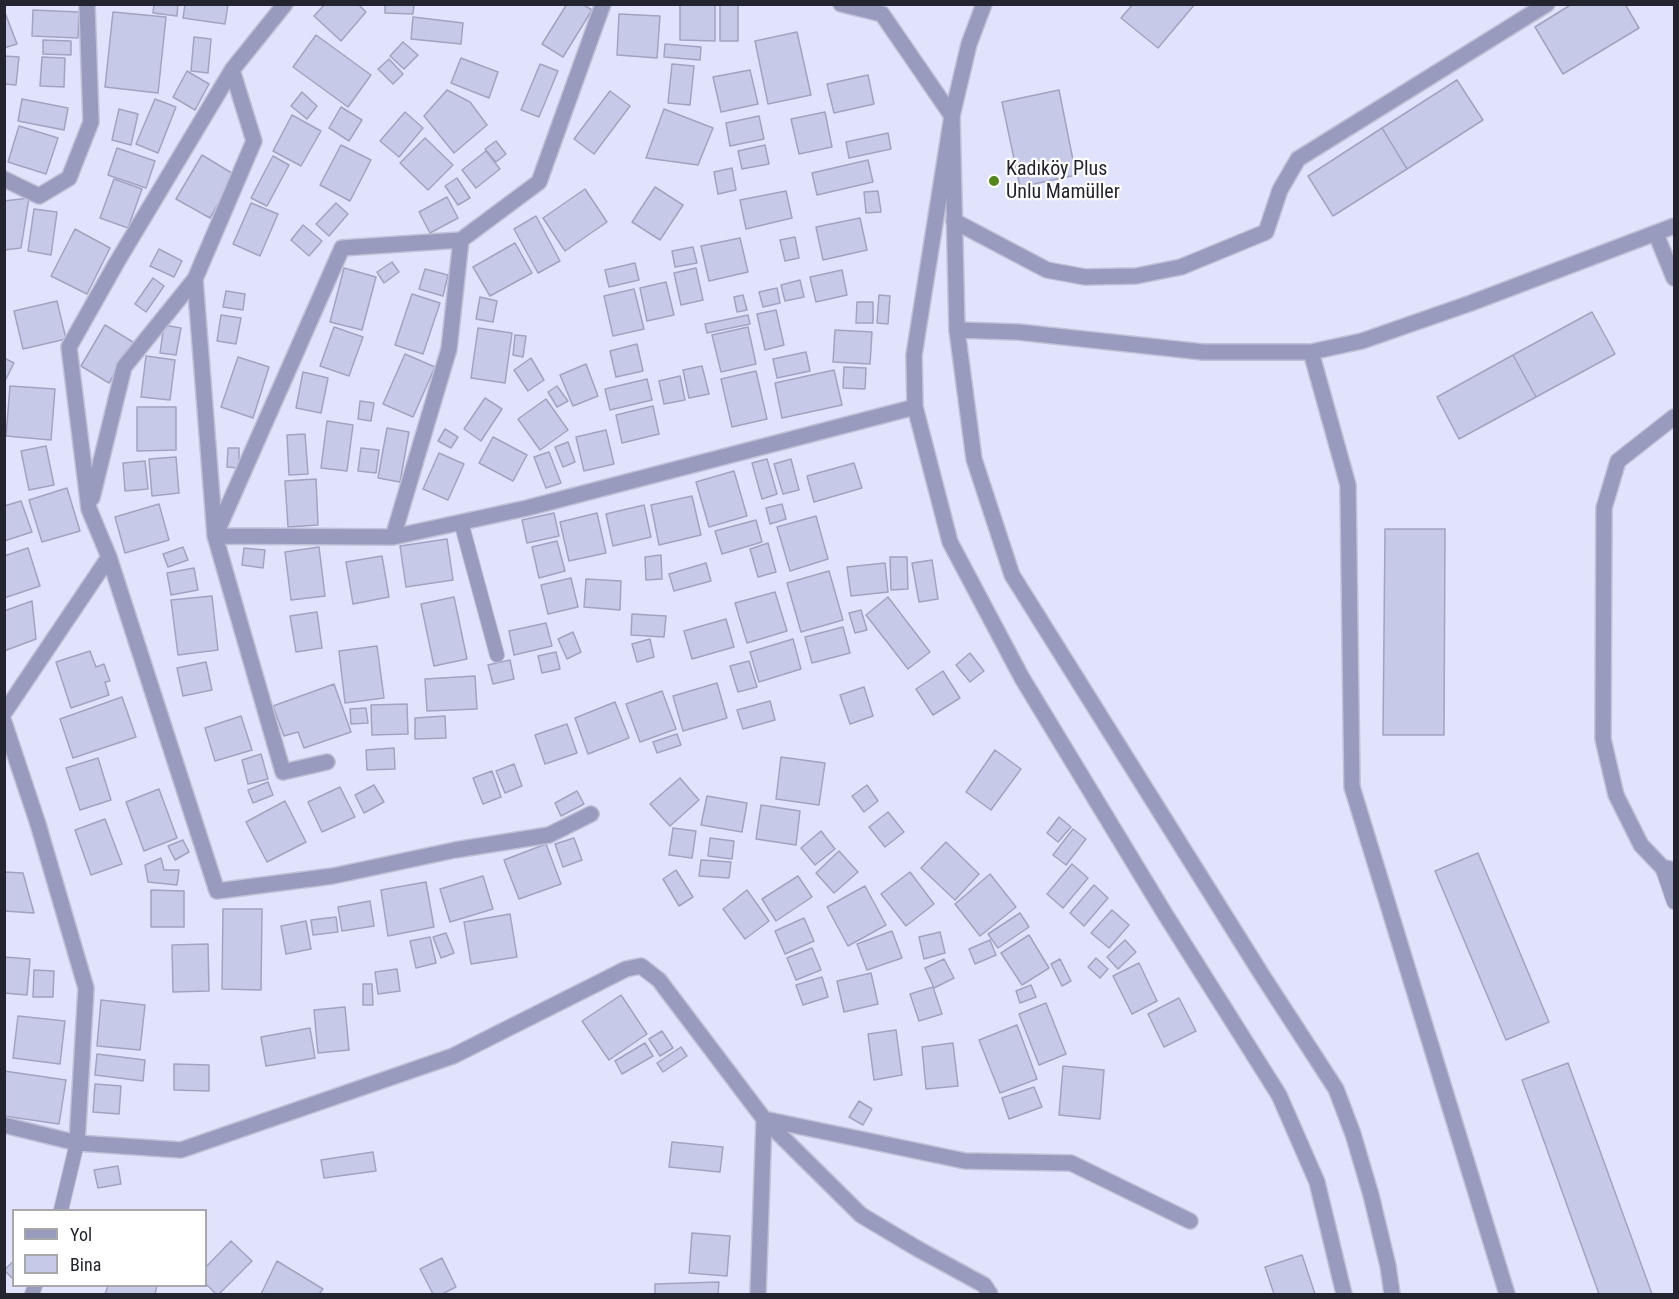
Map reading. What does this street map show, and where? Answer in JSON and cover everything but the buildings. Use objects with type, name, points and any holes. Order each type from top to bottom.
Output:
[{"type":"street","points":[[4,179],[39,196],[69,178],[91,122],[87,4]]},
{"type":"street","points":[[285,4],[232,70],[69,347],[89,509],[110,557],[218,891],[333,876],[455,850],[549,835],[591,814]]},
{"type":"street","points":[[215,536],[342,248],[461,240],[539,182],[603,4]]},
{"type":"street","points":[[841,4],[882,14],[952,116],[957,330],[974,459],[1012,575],[1336,1089],[1353,1134],[1371,1195],[1388,1266],[1392,1294]]},
{"type":"street","points":[[984,4],[969,44],[952,116],[914,355],[915,407],[950,542],[1028,688],[1165,914],[1279,1095],[1317,1182],[1344,1294]]},
{"type":"street","points":[[954,221],[1047,270],[1085,278],[1136,276],[1181,267],[1266,232],[1280,190],[1298,159],[1547,4]]},
{"type":"street","points":[[89,509],[123,367],[195,279],[254,141],[232,70]]},
{"type":"street","points":[[957,330],[1017,332],[1203,352],[1311,352],[1362,341],[1471,303],[1674,226]]},
{"type":"street","points":[[1656,234],[1674,278]]},
{"type":"street","points":[[393,537],[450,349],[461,240]]},
{"type":"street","points":[[195,279],[215,536],[283,772],[327,762]]},
{"type":"street","points":[[1311,352],[1348,485],[1352,787],[1507,1294]]},
{"type":"street","points":[[215,536],[393,537],[527,508],[915,407]]},
{"type":"street","points":[[1668,869],[1641,845],[1616,795],[1603,739],[1604,508],[1617,461],[1674,417]]},
{"type":"street","points":[[4,713],[110,557]]},
{"type":"street","points":[[4,722],[38,824],[86,988],[76,1143]]},
{"type":"street","points":[[4,1125],[76,1143],[181,1150],[453,1056],[626,969],[641,966],[659,980],[764,1119],[861,1215],[984,1285],[990,1294]]},
{"type":"street","points":[[764,1119],[965,1161],[1071,1163],[1190,1221]]},
{"type":"street","points":[[758,1294],[764,1119]]},
{"type":"lane","points":[[461,522],[497,655]]},
{"type":"lane","points":[[1668,869],[1674,902]]},
{"type":"lane","points":[[61,1209],[76,1143]]},
{"type":"place","name":"Kadıköy Plus Unlu Mamüller","points":[[994,181]]}]
